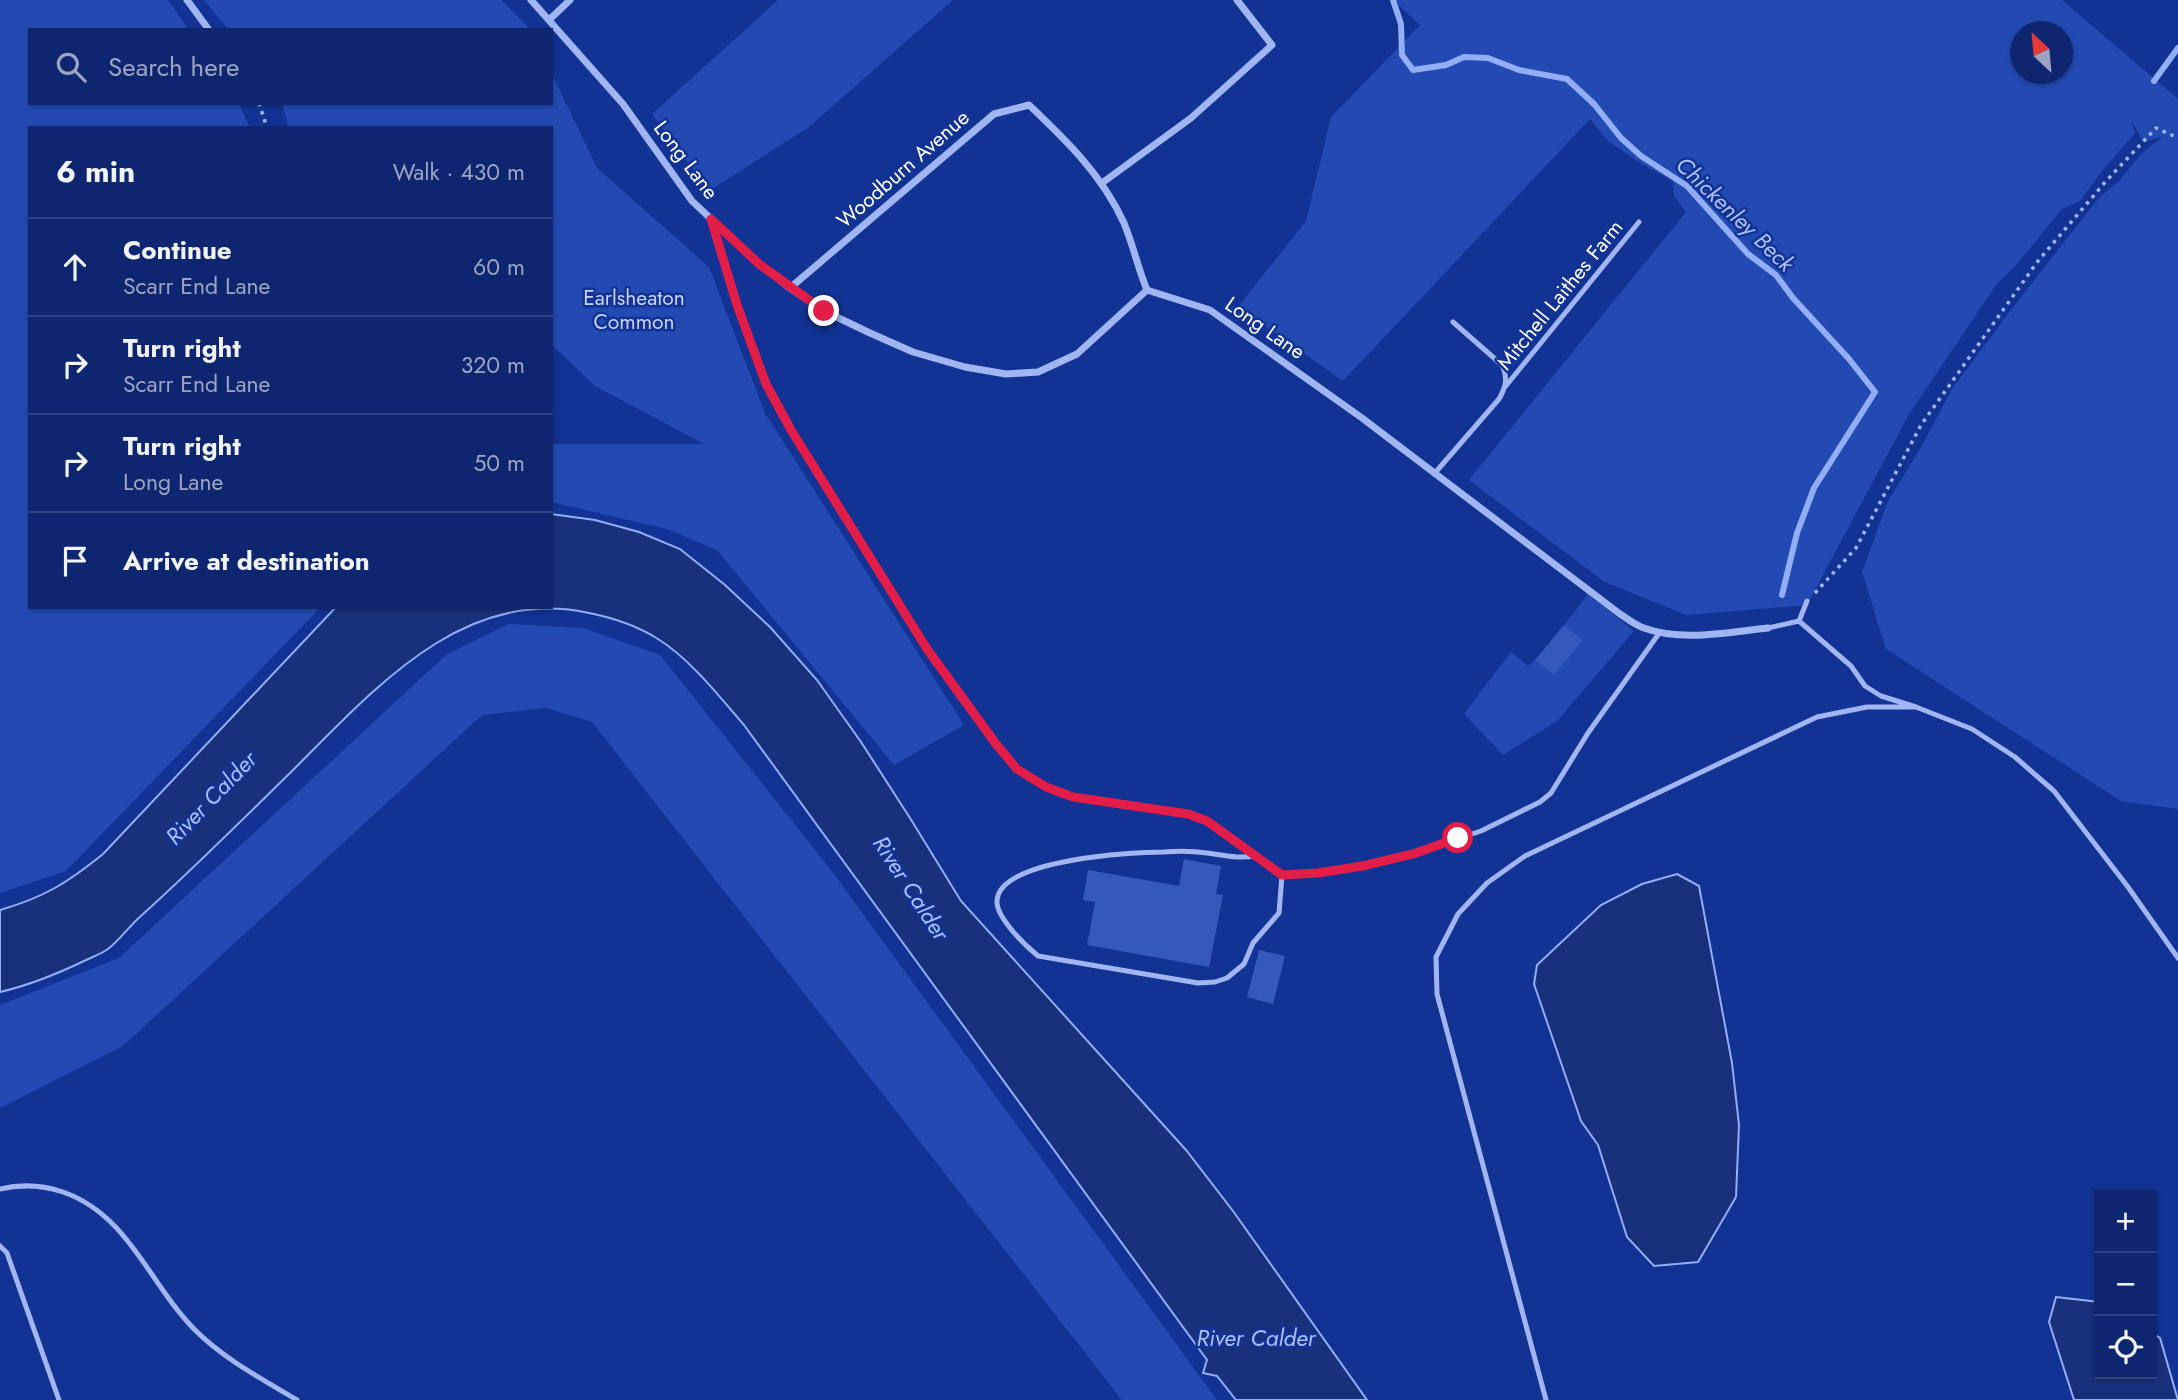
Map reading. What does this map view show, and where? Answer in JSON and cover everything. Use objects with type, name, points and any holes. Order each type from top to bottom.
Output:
[{"type":"street","points":[[187,0],[208,28]]},
{"type":"street","name":"Long Lane","points":[[531,0],[623,104],[692,201],[759,264],[824,311],[913,352],[965,367],[1006,374],[1038,372],[1077,354],[1147,290],[1210,310],[1362,418],[1620,614],[1641,627],[1691,635],[1768,628]]},
{"type":"street","points":[[550,19],[570,0]]},
{"type":"street","points":[[1102,183],[1191,118],[1272,45],[1237,0]]},
{"type":"street","name":"Woodburn Avenue","points":[[790,288],[993,114],[1029,105],[1077,150],[1102,183],[1124,225],[1147,290]]},
{"type":"lane","points":[[711,219],[737,305],[766,384],[791,430],[927,649],[1017,769],[1046,787],[1073,797],[1188,814],[1207,821],[1282,875],[1362,866],[1416,853],[1518,813],[1551,793],[1588,733],[1660,632]]},
{"type":"lane","name":"Mitchell Laithes Farm","points":[[1434,474],[1499,399],[1505,387],[1639,222]]},
{"type":"lane","name":"Mitchell Laithes Farm","points":[[1453,322],[1502,365],[1506,374],[1505,387]]},
{"type":"lane","points":[[1807,601],[1799,621],[1851,666],[1865,686],[1881,696],[1972,729],[2015,757],[2054,791],[2128,887],[2178,958]]},
{"type":"lane","name":"Long Lane","points":[[1768,628],[1799,621]]},
{"type":"lane","points":[[1546,1400],[1437,994],[1436,957],[1458,914],[1487,883],[1525,856],[1817,717],[1867,707],[1916,707]]},
{"type":"lane","points":[[1255,856],[1239,858],[1206,852],[1162,852],[1087,858],[1041,866],[1017,877],[1006,886],[997,903],[1009,925],[1038,956],[1198,983],[1215,982],[1227,978],[1244,964],[1253,943],[1279,913],[1282,875]]},
{"type":"lane","points":[[0,1189],[16,1185],[49,1188],[80,1198],[105,1214],[194,1329],[218,1351],[297,1400]]},
{"type":"lane","points":[[0,1246],[7,1253],[59,1400]]},
{"type":"path","points":[[260,105],[266,126]]},
{"type":"path","points":[[1807,601],[1856,548],[1921,425],[2038,261],[2106,180],[2156,128],[2178,138]]},
{"type":"green space","points":[[0,0],[168,0],[188,28],[28,28],[28,105],[240,105],[249,126],[28,126],[28,609],[319,609],[66,871],[0,893]]},
{"type":"green space","points":[[204,0],[501,0],[529,28],[227,28]]},
{"type":"green space","points":[[778,0],[953,0],[809,127],[709,191],[652,114]]},
{"type":"green space","points":[[1393,0],[2062,0],[2178,99],[2178,809],[2121,801],[1886,649],[1862,572],[1888,501],[1952,389],[2098,199],[2121,179],[2141,154],[2162,137],[2143,142],[2131,119],[2135,133],[2080,201],[2062,209],[1996,285],[1908,416],[1807,605],[1686,615],[1605,582],[1469,480],[1686,212],[1674,196],[1673,181],[1608,141],[1590,119],[1343,381],[1238,307],[1306,221],[1331,117],[1420,25]]},
{"type":"green space","name":"Earlsheaton Common","points":[[553,76],[597,168],[709,267],[765,413],[964,725],[894,765],[717,550],[667,529],[553,502],[553,444],[704,444],[595,386],[553,346],[553,126],[288,126],[283,105],[553,105]]},
{"type":"green space","points":[[1588,594],[1634,631],[1557,721],[1503,755],[1464,714],[1511,652],[1528,666],[1535,660],[1554,675],[1582,640],[1564,625]]},
{"type":"green space","points":[[509,624],[583,628],[660,655],[831,870],[1217,1400],[1122,1400],[592,722],[546,708],[482,715],[123,1046],[0,1108],[0,1005],[119,958],[447,654]]},
{"type":"water","name":"River Calder","points":[[553,514],[595,520],[639,532],[680,549],[725,585],[770,627],[817,680],[861,742],[961,901],[1186,1150],[1233,1211],[1367,1400],[1236,1400],[1217,1376],[1203,1373],[1207,1360],[744,725],[704,679],[670,647],[641,630],[589,613],[543,609],[553,609]]},
{"type":"water","name":"River Calder","points":[[334,609],[543,609],[500,615],[460,630],[423,652],[387,679],[354,709],[108,949],[53,975],[0,992],[0,910],[55,888],[103,854]]},
{"type":"water","points":[[1677,874],[1699,886],[1732,1063],[1739,1125],[1736,1197],[1698,1262],[1654,1266],[1627,1237],[1598,1145],[1581,1121],[1534,984],[1537,965],[1601,905],[1642,884]]},
{"type":"water","points":[[2056,1297],[2094,1301],[2094,1379],[2157,1379],[2157,1336],[2160,1338],[2178,1400],[2074,1400],[2049,1322]]},
{"type":"building","points":[[1564,625],[1583,640],[1554,675],[1535,660]]},
{"type":"building","points":[[1184,859],[1221,866],[1216,894],[1223,895],[1209,967],[1087,945],[1095,902],[1083,900],[1088,870],[1179,886]]},
{"type":"building","points":[[1259,950],[1285,956],[1273,1004],[1247,997]]},
{"type":"waterway","name":"Chickenley Beck","points":[[1393,0],[1401,24],[1402,55],[1413,70],[1446,65],[1464,57],[1488,58],[1519,70],[1567,79],[1594,104],[1621,138],[1641,156],[1687,186],[1748,254],[1776,275],[1875,392],[1814,488],[1797,533],[1782,595]]},
{"type":"waterway","points":[[2154,81],[2178,48]]},
{"type":"route","points":[[824,311],[759,264],[711,219],[737,305],[766,384],[791,430],[927,649],[976,718],[1017,769],[1031,780],[1073,797],[1188,814],[1207,821],[1282,875],[1362,866],[1416,853],[1458,838]]}]
